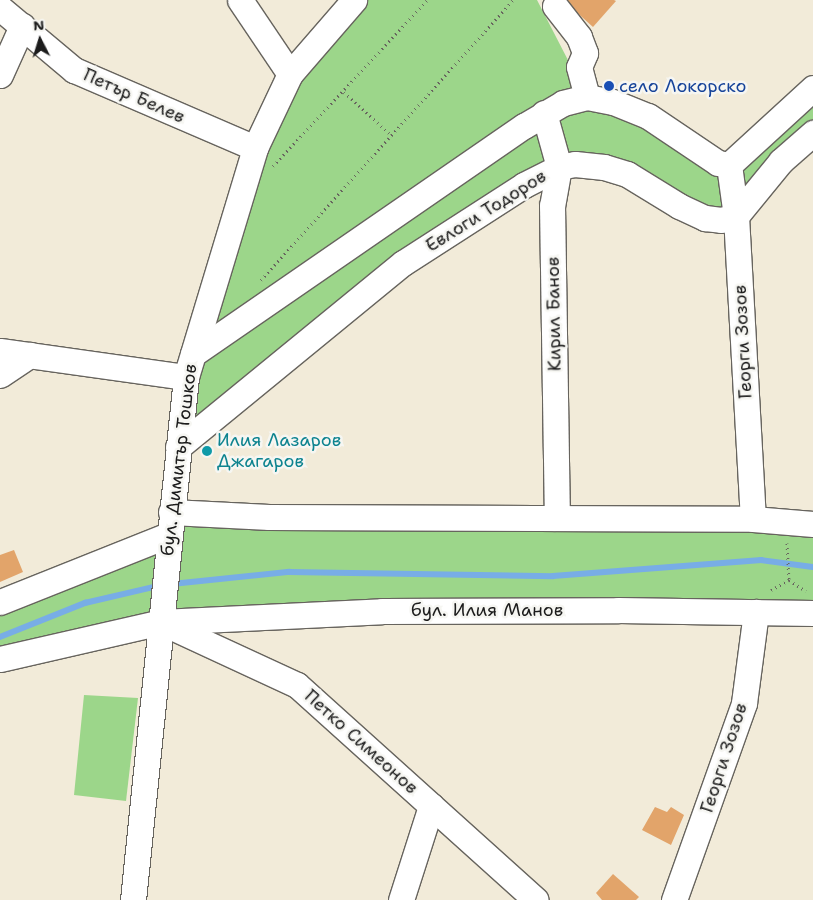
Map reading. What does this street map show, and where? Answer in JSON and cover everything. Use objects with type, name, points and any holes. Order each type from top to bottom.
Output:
[{"type":"street","points":[[240,0],[290,74]]},
{"type":"street","name":"бул. Димитър Тошков","points":[[133,900],[168,535],[190,366],[255,148],[290,74],[354,0]]},
{"type":"street","points":[[555,6],[579,37],[585,53],[579,67],[587,97]]},
{"type":"street","name":"Петър Белев","points":[[0,8],[74,70],[255,148]]},
{"type":"street","points":[[0,75],[22,26]]},
{"type":"street","points":[[0,352],[190,366],[544,113],[587,97],[613,102],[648,116],[718,163],[729,165],[813,88]]},
{"type":"street","name":"Кирил Банов","points":[[544,113],[558,167],[552,205],[557,518]]},
{"type":"street","points":[[736,216],[781,161],[813,133]]},
{"type":"street","name":"Евлоги Тодоров","points":[[178,447],[403,263],[524,185],[558,167],[575,164],[604,167],[627,174],[705,218],[721,220],[736,216]]},
{"type":"street","name":"Георги Зозов","points":[[729,165],[736,216],[753,519]]},
{"type":"street","points":[[0,375],[30,355]]},
{"type":"street","points":[[0,602],[168,535],[269,518],[753,519],[813,524]]},
{"type":"street","name":"бул. Илия Манов","points":[[0,659],[161,617],[382,611],[813,613]]},
{"type":"street","name":"Георги Зозов","points":[[674,900],[744,703],[756,612]]},
{"type":"street","name":"Петко Симеонов","points":[[161,617],[297,685],[536,900]]},
{"type":"street","points":[[401,900],[431,806]]},
{"type":"path","points":[[268,170],[344,92],[427,0]]},
{"type":"path","points":[[259,281],[514,0]]},
{"type":"path","points":[[344,92],[392,136]]},
{"type":"path","points":[[787,542],[789,580]]},
{"type":"green space","points":[[354,0],[537,0],[587,97],[718,163],[813,88],[813,133],[721,220],[604,167],[524,185],[178,447],[255,148]]},
{"type":"green space","points":[[171,512],[813,524],[813,613],[161,622],[0,659],[0,602],[168,535]]},
{"type":"green space","points":[[84,695],[138,698],[126,801],[74,795]]},
{"type":"building","points":[[563,0],[614,0],[616,1],[593,27]]},
{"type":"building","points":[[14,550],[23,572],[0,582],[0,555]]},
{"type":"building","points":[[655,807],[667,812],[671,807],[684,815],[671,845],[642,830]]},
{"type":"building","points":[[613,874],[639,897],[636,900],[602,900],[596,893]]},
{"type":"waterway","points":[[172,584],[289,572],[553,576],[761,560],[813,567]]},
{"type":"waterway","points":[[0,637],[85,603],[158,586]]},
{"type":"place","name":"село Локорско","points":[[609,86]]},
{"type":"place","name":"Илия Лазаров Джагаров","points":[[207,451]]}]
